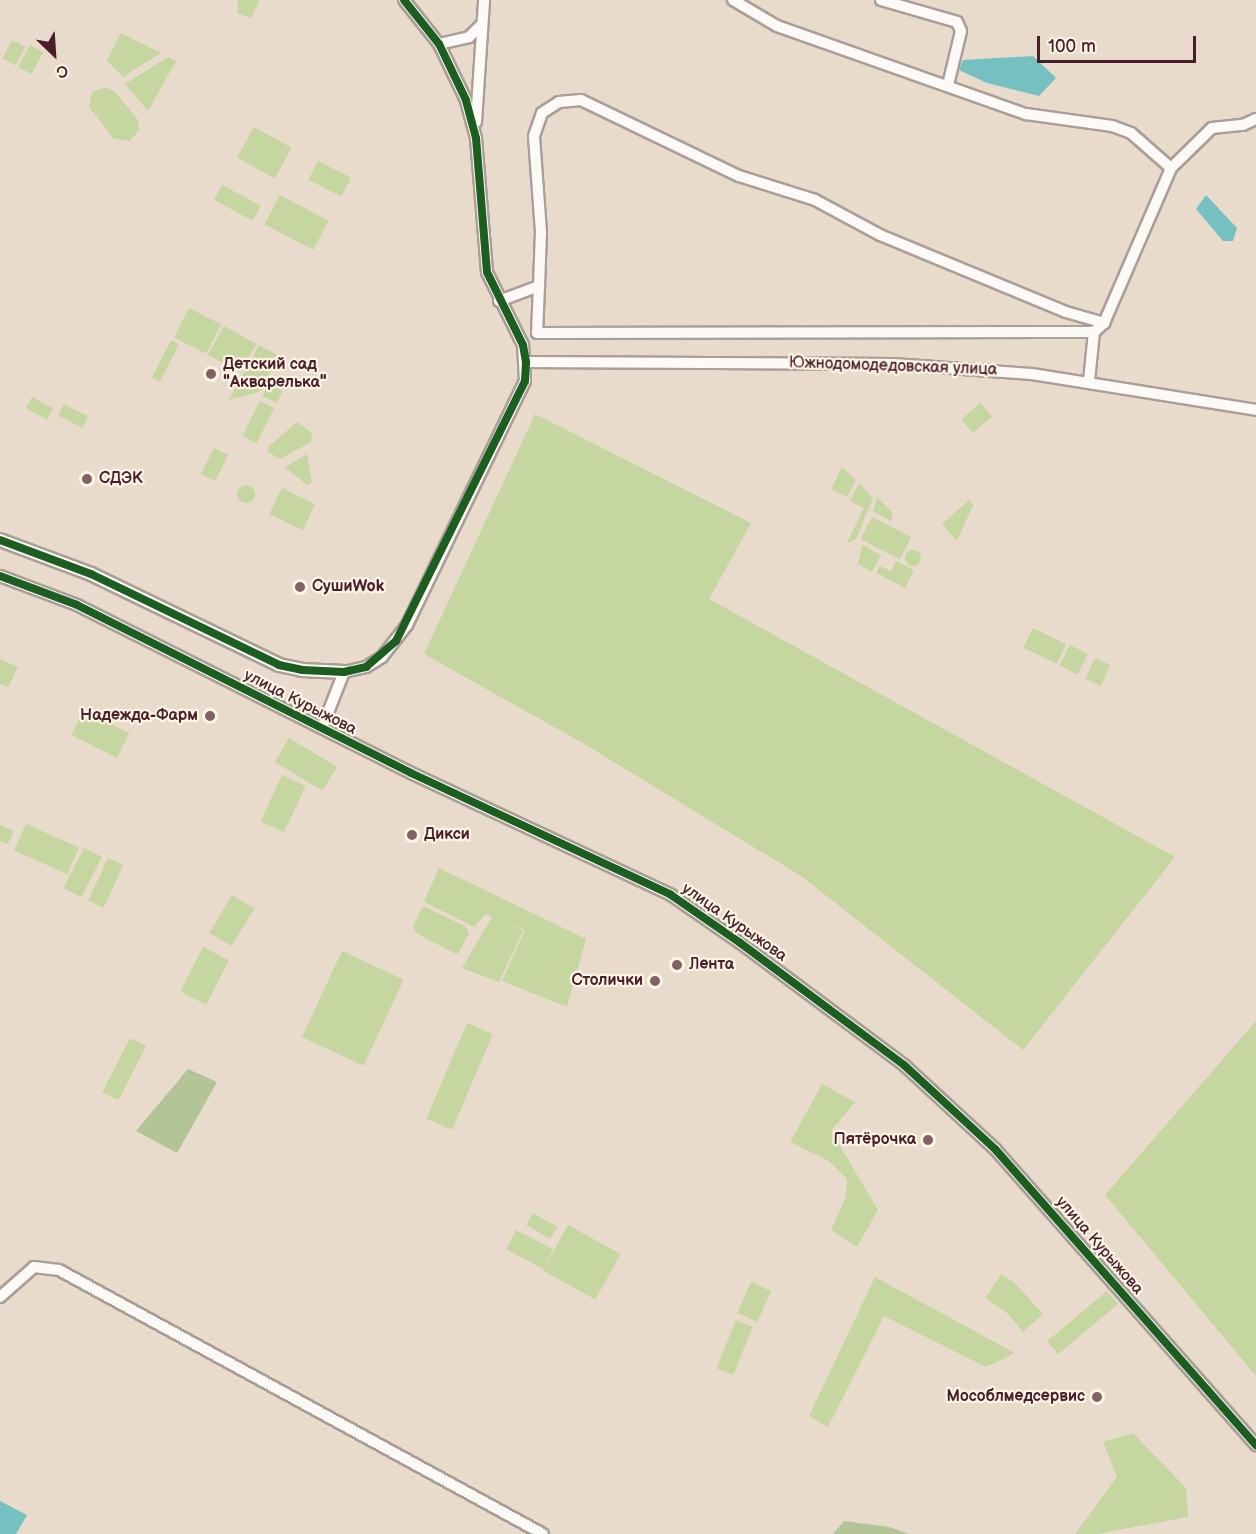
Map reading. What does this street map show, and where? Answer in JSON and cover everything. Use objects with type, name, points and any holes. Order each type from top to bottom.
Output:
[{"type":"street","points":[[404,0],[439,44],[456,76],[476,132]]},
{"type":"street","points":[[0,540],[91,574],[276,663],[302,670],[344,672],[366,667],[382,657],[407,625],[525,381],[526,362],[523,345],[499,301],[482,250],[476,132],[480,26],[484,0]]},
{"type":"street","points":[[733,0],[777,26],[1026,114],[1112,126],[1131,133],[1172,168]]},
{"type":"street","points":[[881,0],[957,22],[961,31],[948,85]]},
{"type":"street","points":[[439,44],[469,37],[480,26]]},
{"type":"street","points":[[1104,323],[1066,312],[880,235],[815,200],[739,176],[581,100],[559,102],[542,113],[534,136],[541,232],[537,333],[1094,332],[1104,323],[1172,168],[1212,128],[1243,125],[1256,119]]},
{"type":"street","points":[[499,301],[539,286]]},
{"type":"street","points":[[1089,381],[1094,332]]},
{"type":"street","name":"Южнодомодедовская улица","points":[[526,362],[893,364],[1089,381],[1256,410]]},
{"type":"street","name":"улица Курыжова","points":[[0,576],[77,605],[322,728],[671,895],[904,1065],[995,1149],[1256,1445]]},
{"type":"street","points":[[322,728],[344,672]]},
{"type":"street","points":[[0,1298],[34,1267],[59,1270],[543,1534]]},
{"type":"green space","points":[[238,0],[260,0],[251,18],[237,13]]},
{"type":"green space","points":[[121,33],[161,53],[123,77],[107,61]]},
{"type":"green space","points":[[12,40],[25,47],[15,66],[2,59]]},
{"type":"green space","points":[[30,45],[43,52],[32,74],[18,67]]},
{"type":"green space","points":[[168,57],[176,61],[148,111],[125,84]]},
{"type":"green space","points":[[106,87],[115,92],[138,120],[139,130],[130,141],[114,139],[89,107],[92,92]]},
{"type":"green space","points":[[254,127],[292,148],[275,178],[237,158]]},
{"type":"green space","points":[[318,161],[351,178],[341,197],[308,180]]},
{"type":"green space","points":[[222,185],[261,206],[253,221],[214,200]]},
{"type":"green space","points":[[280,195],[329,221],[313,250],[265,224]]},
{"type":"green space","points":[[189,308],[221,324],[206,354],[174,337]]},
{"type":"green space","points":[[224,326],[256,344],[240,373],[208,355]]},
{"type":"green space","points":[[171,340],[179,344],[160,382],[152,377]]},
{"type":"green space","points":[[259,345],[279,356],[261,391],[229,400]]},
{"type":"green space","points":[[271,378],[282,392],[277,403],[262,396]]},
{"type":"green space","points":[[32,397],[53,408],[47,420],[26,408]]},
{"type":"green space","points":[[260,401],[274,408],[257,443],[242,436]]},
{"type":"green space","points":[[980,403],[992,417],[973,433],[961,419]]},
{"type":"green space","points":[[64,404],[88,416],[82,428],[58,416]]},
{"type":"green space","points":[[535,414],[751,523],[709,599],[1175,857],[1023,1050],[801,876],[586,745],[424,654]]},
{"type":"green space","points":[[297,422],[312,433],[311,442],[280,459],[268,452],[268,447]]},
{"type":"green space","points":[[214,448],[228,455],[215,481],[201,474]]},
{"type":"green space","points":[[307,454],[312,482],[307,485],[285,467]]},
{"type":"green space","points":[[842,467],[856,480],[847,497],[831,489]]},
{"type":"green space","points":[[859,483],[873,498],[856,539],[847,543],[864,508],[850,501]]},
{"type":"green space","points":[[246,485],[254,490],[255,494],[250,502],[246,503],[238,498],[237,494],[242,486]]},
{"type":"green space","points":[[282,488],[315,504],[303,530],[269,514]]},
{"type":"green space","points":[[877,497],[892,512],[892,521],[873,512]]},
{"type":"green space","points":[[969,500],[973,505],[957,541],[942,524]]},
{"type":"green space","points":[[872,517],[911,537],[900,559],[861,539]]},
{"type":"green space","points":[[862,545],[881,555],[872,572],[858,564]]},
{"type":"green space","points":[[913,550],[919,552],[921,558],[919,564],[913,566],[907,564],[905,558],[907,552]]},
{"type":"green space","points":[[896,561],[914,570],[905,588],[876,573],[879,566],[891,571]]},
{"type":"green space","points":[[1033,628],[1066,644],[1057,664],[1023,648]]},
{"type":"green space","points":[[1070,645],[1088,654],[1077,675],[1060,665]]},
{"type":"green space","points":[[1095,658],[1110,665],[1101,686],[1085,679]]},
{"type":"green space","points":[[0,659],[18,667],[8,687],[0,684]]},
{"type":"green space","points":[[84,710],[129,733],[117,758],[71,735]]},
{"type":"green space","points":[[289,738],[337,767],[323,791],[275,762]]},
{"type":"green space","points":[[282,775],[306,786],[284,832],[260,821]]},
{"type":"green space","points":[[26,824],[79,848],[67,874],[14,850]]},
{"type":"green space","points":[[0,825],[14,831],[8,844],[0,841]]},
{"type":"green space","points":[[84,848],[102,857],[81,897],[64,888]]},
{"type":"green space","points":[[108,858],[123,865],[104,908],[88,901]]},
{"type":"green space","points":[[439,868],[586,939],[567,1007],[502,981],[525,930],[513,925],[523,931],[499,982],[462,968],[492,917],[486,914],[474,927],[424,902]]},
{"type":"green space","points":[[232,895],[254,908],[232,946],[209,933]]},
{"type":"green space","points":[[423,906],[465,926],[469,933],[459,952],[456,954],[416,933],[413,926]]},
{"type":"green space","points":[[203,947],[229,960],[206,1005],[180,992]]},
{"type":"green space","points":[[342,951],[404,980],[363,1066],[302,1037]]},
{"type":"green space","points":[[1256,1021],[1256,1376],[1105,1195]]},
{"type":"green space","points":[[467,1023],[493,1034],[452,1130],[426,1119]]},
{"type":"green space","points":[[130,1038],[146,1046],[118,1101],[102,1092]]},
{"type":"green space","points":[[188,1069],[217,1082],[177,1153],[136,1131]]},
{"type":"green space","points":[[822,1084],[855,1102],[831,1131],[878,1210],[857,1247],[831,1230],[846,1197],[847,1179],[829,1161],[790,1142]]},
{"type":"green space","points":[[533,1213],[557,1227],[550,1239],[526,1225]]},
{"type":"green space","points":[[568,1225],[620,1254],[595,1300],[543,1270]]},
{"type":"green space","points":[[516,1230],[553,1249],[543,1269],[506,1250]]},
{"type":"green space","points":[[1001,1275],[1013,1281],[1043,1314],[1023,1332],[1007,1313],[985,1298]]},
{"type":"green space","points":[[875,1277],[1015,1353],[986,1367],[884,1316],[828,1427],[809,1416]]},
{"type":"green space","points":[[751,1282],[771,1291],[757,1322],[737,1313]]},
{"type":"green space","points":[[1107,1291],[1118,1304],[1058,1354],[1047,1341]]},
{"type":"green space","points":[[736,1320],[753,1327],[733,1375],[717,1368]]},
{"type":"green space","points":[[1133,1433],[1186,1488],[1188,1517],[1097,1534],[1075,1534],[1117,1477],[1103,1442]]},
{"type":"green space","points":[[844,1521],[889,1527],[909,1534],[833,1534]]},
{"type":"water","points":[[1033,56],[1056,78],[1039,96],[987,83],[959,70],[963,60]]},
{"type":"water","points":[[1206,195],[1237,228],[1233,241],[1223,241],[1196,209]]},
{"type":"water","points":[[0,1501],[27,1515],[16,1534],[0,1534]]},
{"type":"cycle path","points":[[0,540],[91,574],[279,665],[302,670],[344,672],[366,667],[396,641],[525,381],[526,362],[523,345],[487,272],[476,138],[466,100],[439,44],[404,0]]},
{"type":"cycle path","points":[[0,576],[77,605],[411,773],[671,895],[739,942],[904,1065],[995,1149],[1256,1445]]},
{"type":"place","name":"Детский сад \"Акварелька\"","points":[[211,374]]},
{"type":"place","name":"СДЭК","points":[[87,479]]},
{"type":"place","name":"СушиWok","points":[[300,587]]},
{"type":"place","name":"Надежда-Фарм","points":[[210,716]]},
{"type":"place","name":"Дикси","points":[[412,835]]},
{"type":"place","name":"Лента","points":[[677,965]]},
{"type":"place","name":"Столички","points":[[655,981]]},
{"type":"place","name":"Пятёрочка","points":[[928,1140]]},
{"type":"place","name":"Мособлмедсервис","points":[[1097,1397]]}]
